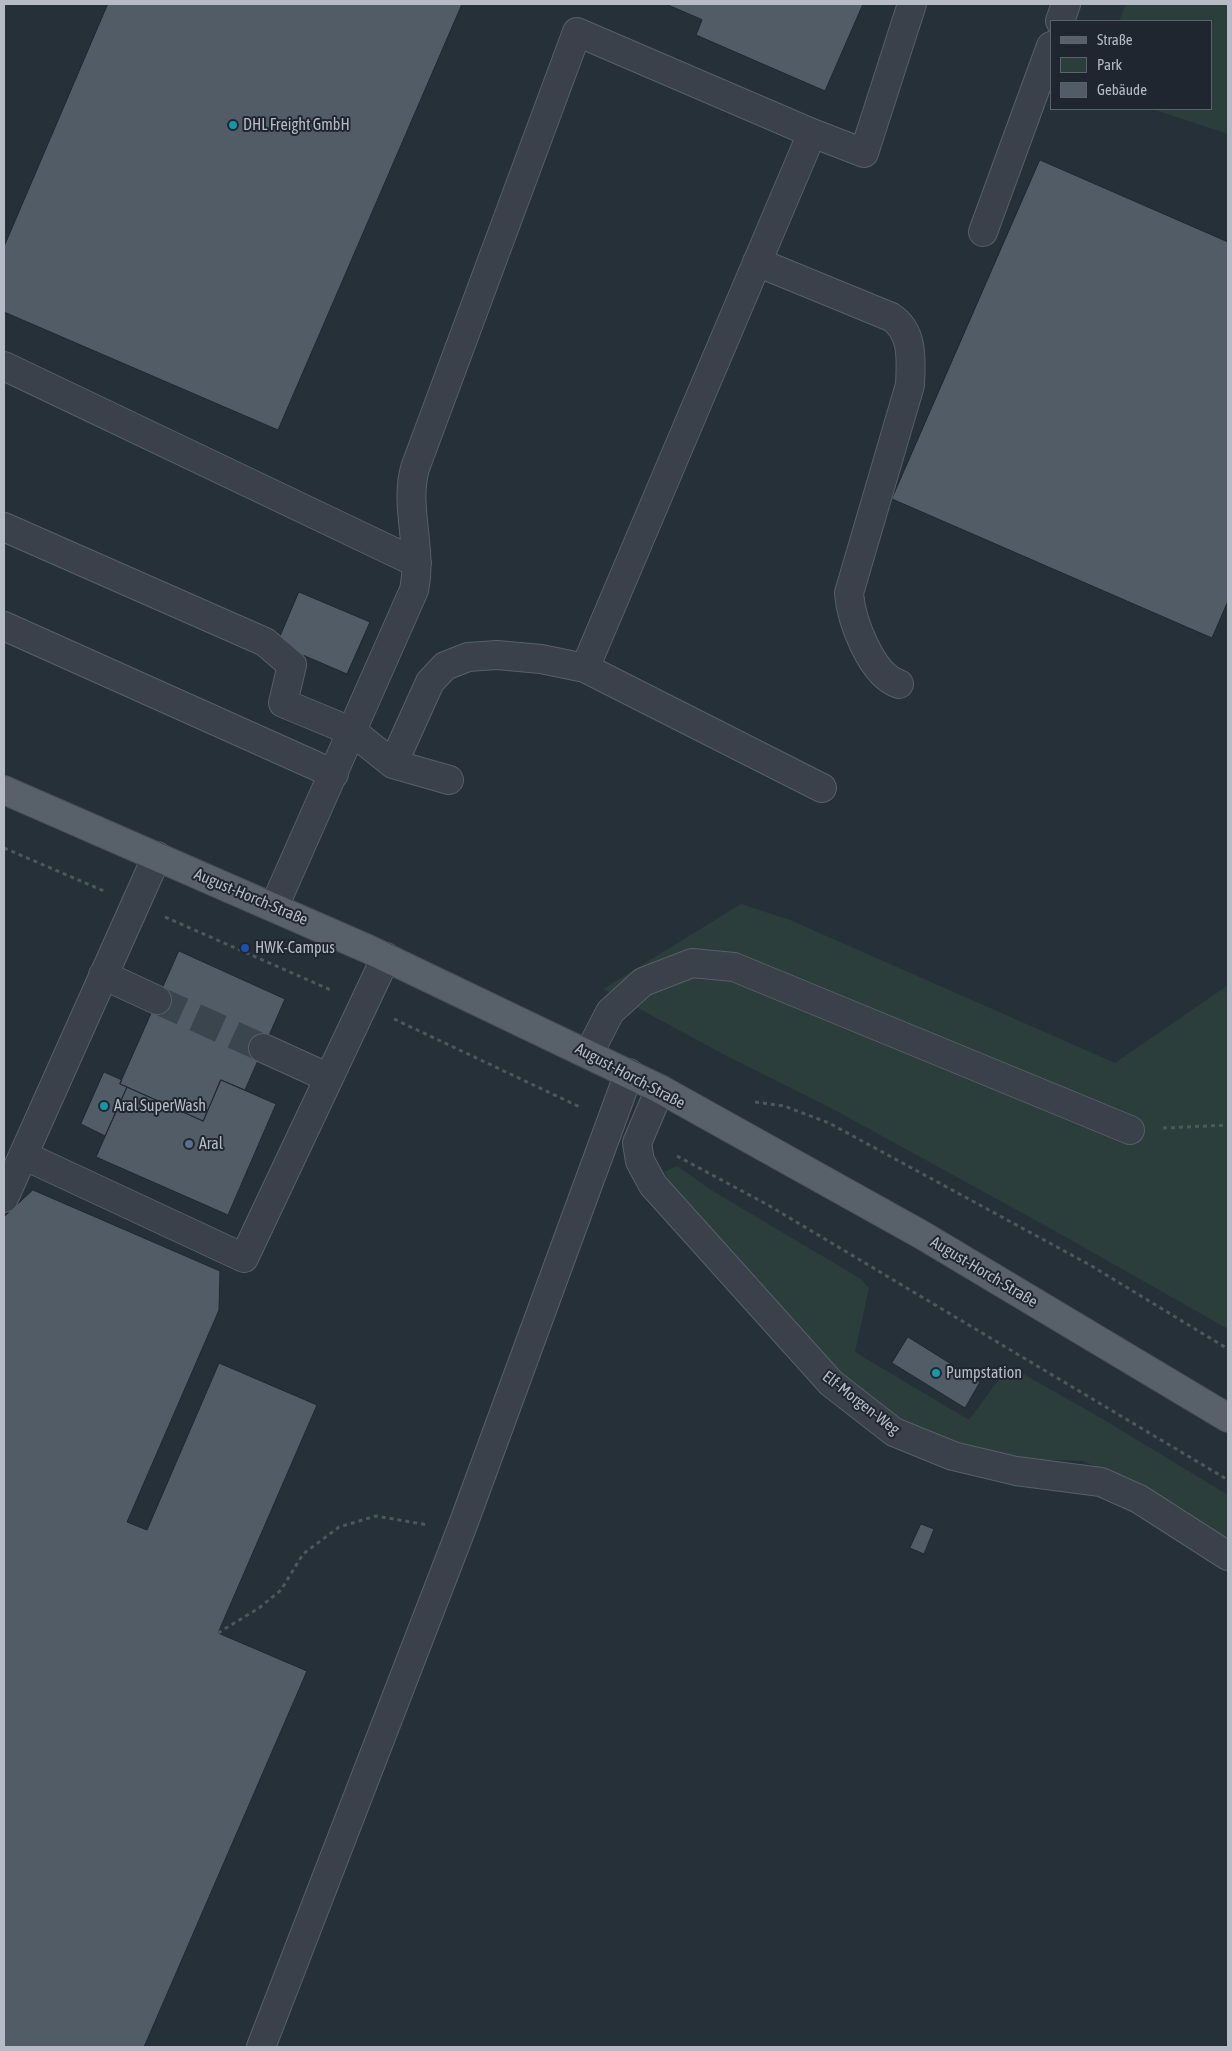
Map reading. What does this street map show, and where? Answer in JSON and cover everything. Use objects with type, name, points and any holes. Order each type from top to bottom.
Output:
[{"type":"main road","name":"August-Horch-Straße","points":[[4,790],[386,957],[629,1073],[922,1235],[1228,1418]]},
{"type":"lane","points":[[274,907],[353,732],[414,590],[417,563],[411,481],[577,32],[812,133],[864,153],[912,4]]},
{"type":"lane","points":[[1060,20],[1066,4]]},
{"type":"lane","points":[[984,232],[1050,49]]},
{"type":"lane","points":[[585,668],[812,133]]},
{"type":"lane","points":[[757,262],[891,317],[900,324],[906,334],[911,357],[910,385],[849,593],[855,623],[873,662],[894,682],[899,684]]},
{"type":"lane","points":[[4,366],[417,563]]},
{"type":"lane","points":[[4,527],[266,642],[292,665],[283,703],[267,743]]},
{"type":"lane","points":[[4,626],[334,774]]},
{"type":"lane","points":[[393,764],[430,682],[445,666],[468,657],[497,655],[541,659],[585,668],[822,788]]},
{"type":"lane","points":[[283,703],[353,732],[393,764],[449,780]]},
{"type":"lane","points":[[4,1198],[157,856]]},
{"type":"lane","points":[[23,1155],[244,1258],[386,957]]},
{"type":"lane","points":[[589,1053],[610,1012],[643,982],[692,963],[734,967],[1130,1130]]},
{"type":"lane","points":[[103,975],[157,1000]]},
{"type":"lane","points":[[263,1048],[329,1078]]},
{"type":"lane","points":[[261,2047],[461,1530],[629,1073]]},
{"type":"lane","name":"Elf-Morgen-Weg","points":[[660,1089],[637,1143],[640,1161],[653,1185],[831,1382],[894,1432],[953,1456],[1007,1469],[1101,1482],[1139,1500],[1228,1556]]},
{"type":"path","points":[[745,1100],[784,1106],[829,1123],[1090,1265],[1228,1349]]},
{"type":"path","points":[[1130,1130],[1228,1125]]},
{"type":"path","points":[[768,1205],[1228,1480]]},
{"type":"path","points":[[218,1632],[259,1608],[282,1590],[303,1554],[346,1525],[376,1516],[461,1530]]},
{"type":"green space","points":[[1126,4],[1228,4],[1228,134],[1155,110],[1212,110],[1212,20],[1119,20]]},
{"type":"green space","points":[[741,904],[790,920],[1115,1063],[1228,985],[1228,1329],[831,1108],[723,1054],[603,989]]},
{"type":"green space","points":[[677,1166],[711,1190],[861,1279],[869,1288],[855,1352],[969,1420],[1009,1366],[1101,1418],[1228,1495],[1228,1542],[1106,1471],[1083,1461],[1017,1459],[943,1438],[884,1411],[829,1364],[681,1205],[664,1172]]},
{"type":"building","name":"DHL Freight GmbH","points":[[108,4],[462,4],[278,430],[4,312],[4,247]]},
{"type":"building","points":[[666,4],[863,4],[825,91],[696,35],[702,20]]},
{"type":"building","points":[[1040,160],[1228,242],[1228,601],[1212,638],[892,499]]},
{"type":"building","points":[[299,592],[370,622],[347,674],[277,644]]},
{"type":"building","points":[[179,951],[285,999],[245,1090],[221,1080],[203,1121],[120,1084]]},
{"type":"building","name":"Aral SuperWash","points":[[104,1072],[122,1080],[120,1084],[127,1087],[105,1136],[81,1124]]},
{"type":"building","points":[[221,1080],[276,1104],[228,1215],[96,1157],[127,1087],[203,1121]]},
{"type":"building","points":[[33,1190],[220,1271],[219,1310],[127,1522],[147,1530],[219,1363],[317,1405],[218,1633],[307,1671],[144,2047],[4,2047],[4,1217]]},
{"type":"building","name":"Pumpstation","points":[[908,1337],[980,1382],[965,1408],[892,1363]]},
{"type":"building","points":[[921,1524],[934,1529],[924,1554],[910,1548]]},
{"type":"tunnel","points":[[157,1000],[263,1048]]},
{"type":"place","name":"DHL Freight GmbH","points":[[233,125]]},
{"type":"place","name":"HWK-Campus","points":[[245,948]]},
{"type":"place","name":"Aral SuperWash","points":[[104,1106]]},
{"type":"place","name":"Aral","points":[[189,1144]]},
{"type":"place","name":"Pumpstation","points":[[936,1373]]}]
